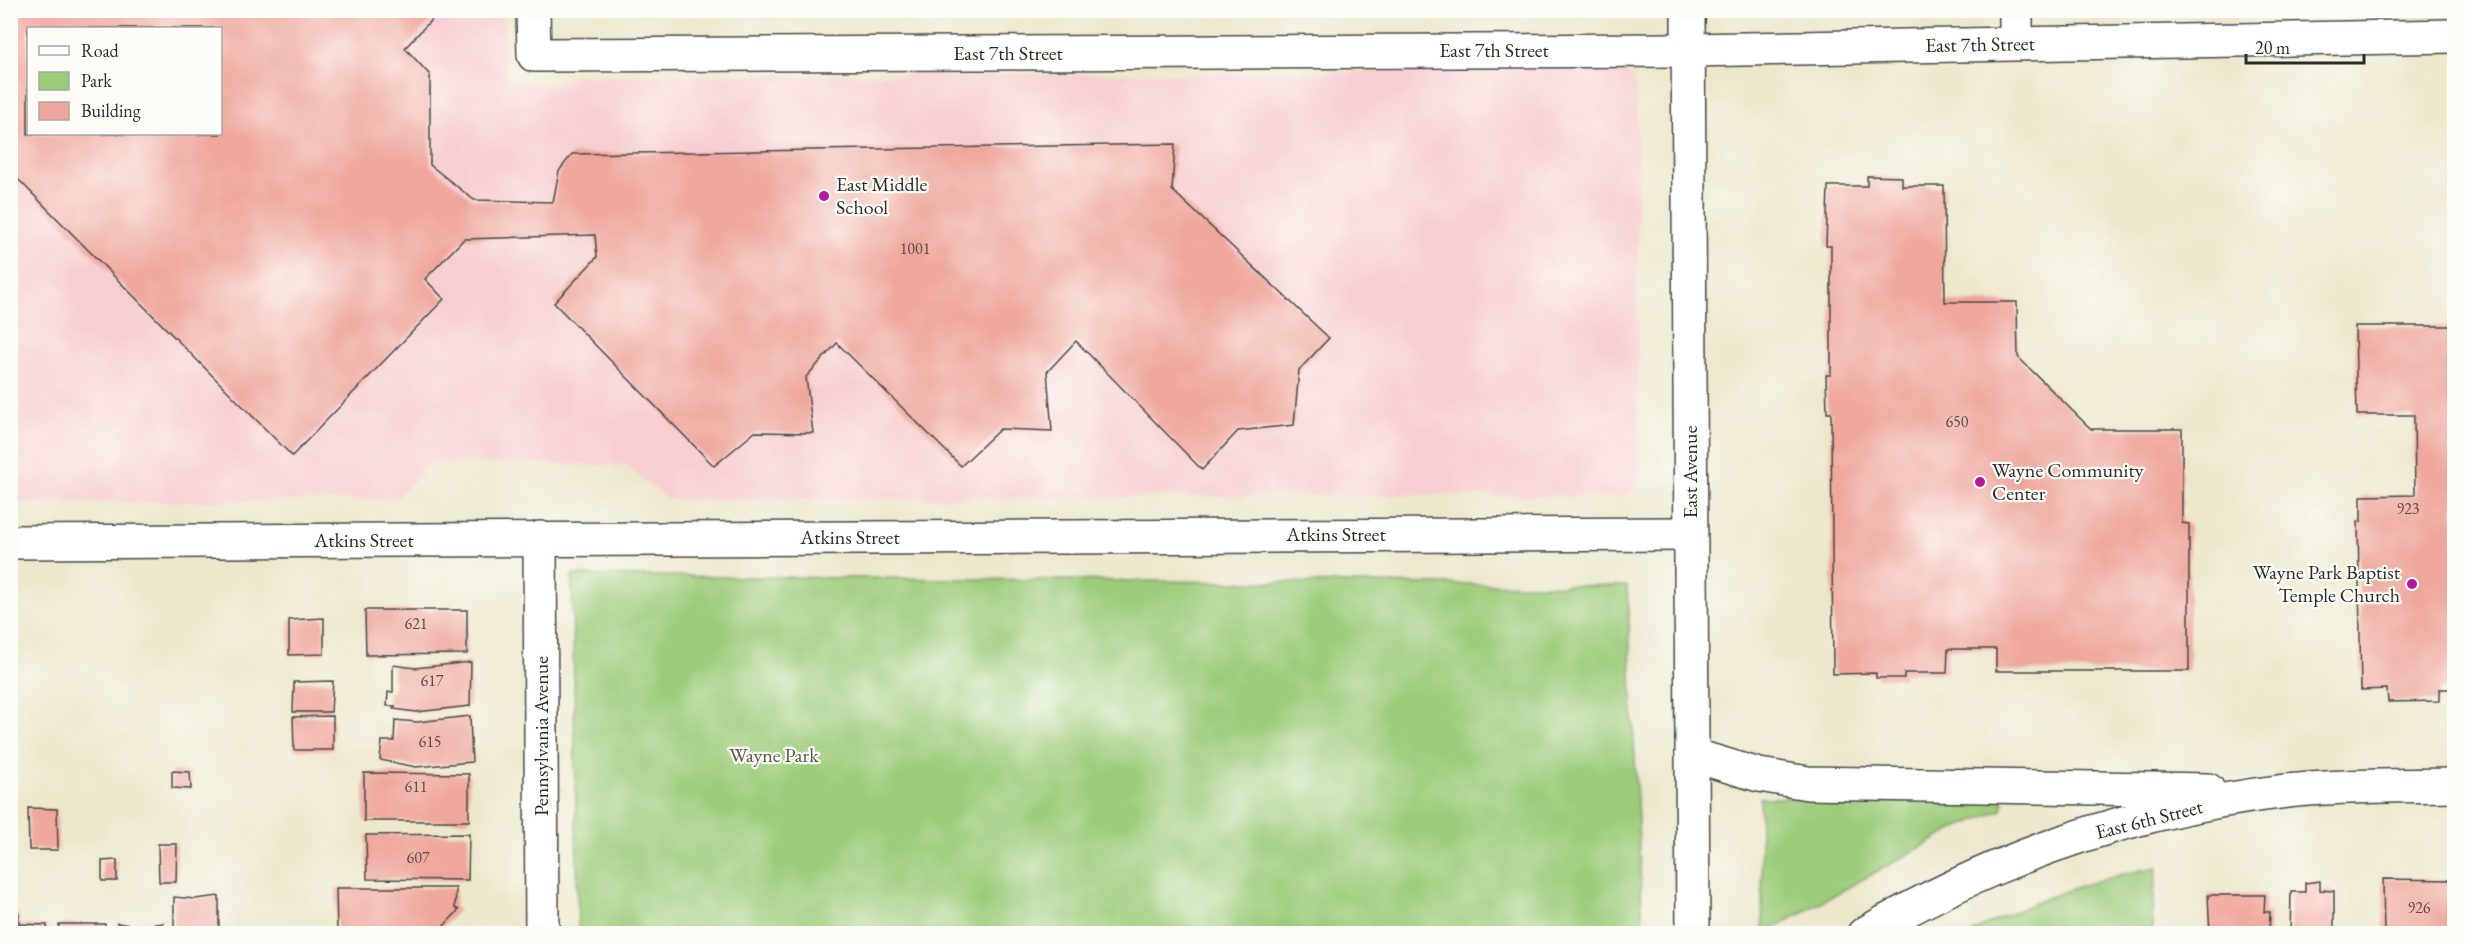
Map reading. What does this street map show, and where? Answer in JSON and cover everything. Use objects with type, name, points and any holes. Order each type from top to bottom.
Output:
[{"type":"street","name":"East 7th Street","points":[[533,10],[534,55],[1688,50],[2454,36]]},
{"type":"street","name":"East Avenue","points":[[1688,10],[1693,933]]},
{"type":"street","points":[[2016,10],[2016,43]]},
{"type":"street","name":"Atkins Street","points":[[10,542],[1690,534]]},
{"type":"street","name":"Pennsylvania Avenue","points":[[540,538],[542,933]]},
{"type":"street","points":[[1692,755],[1759,775],[1829,784],[2288,791]]},
{"type":"street","name":"East 6th Street","points":[[1864,933],[1946,888],[2060,842],[2175,811],[2288,791],[2454,785]]},
{"type":"shaded area","name":"East Middle School","points":[[10,11],[504,11],[506,83],[555,84],[571,76],[1296,73],[1545,68],[1626,72],[1634,78],[1637,96],[1639,468],[1633,492],[1611,497],[1453,495],[680,500],[667,499],[626,465],[431,463],[395,500],[11,503]]},
{"type":"green space","name":"Wayne Park","points":[[572,575],[1627,586],[1643,933],[578,933]]},
{"type":"green space","points":[[1996,796],[2004,801],[2002,810],[1956,828],[1763,934],[1760,798]]},
{"type":"green space","points":[[2157,867],[2151,933],[1971,933],[2061,892],[2107,878]]},
{"type":"building","points":[[10,10],[433,10],[433,18],[405,48],[430,75],[430,165],[474,200],[553,202],[559,171],[572,154],[1175,144],[1172,190],[1329,338],[1299,370],[1294,425],[1238,431],[1202,470],[1076,341],[1047,372],[1052,431],[1000,429],[961,466],[837,343],[806,377],[813,433],[755,432],[714,466],[554,303],[597,257],[595,235],[464,239],[425,279],[444,299],[292,456],[10,171]]},
{"type":"building","points":[[1867,176],[1902,177],[1902,186],[1944,186],[1945,302],[2017,302],[2018,357],[2091,429],[2182,429],[2182,523],[2189,524],[2189,671],[1996,671],[1996,649],[1948,649],[1947,673],[1904,673],[1904,678],[1876,678],[1876,673],[1833,674],[1831,413],[1827,413],[1826,375],[1831,375],[1831,246],[1826,246],[1828,186],[1867,186]]},
{"type":"building","points":[[2355,326],[2454,326],[2454,689],[2439,689],[2439,701],[2388,702],[2387,689],[2361,690],[2358,521],[2361,522],[2361,496],[2415,495],[2414,415],[2357,415]]},
{"type":"building","points":[[365,610],[467,610],[467,654],[366,655]]},
{"type":"building","points":[[324,618],[324,654],[289,655],[289,620]]},
{"type":"building","points":[[471,662],[470,706],[416,712],[387,706],[388,692],[393,692],[393,665],[415,668]]},
{"type":"building","points":[[333,681],[331,712],[293,712],[294,682]]},
{"type":"building","points":[[333,716],[333,750],[294,750],[293,717]]},
{"type":"building","points":[[470,716],[472,762],[416,767],[380,760],[382,741],[394,741],[395,720],[417,722]]},
{"type":"building","points":[[172,771],[190,772],[191,789],[172,788]]},
{"type":"building","points":[[364,773],[469,774],[469,821],[364,821]]},
{"type":"building","points":[[28,808],[57,809],[58,850],[29,850]]},
{"type":"building","points":[[469,834],[468,880],[367,879],[366,835]]},
{"type":"building","points":[[158,844],[177,844],[176,882],[159,882]]},
{"type":"building","points":[[117,860],[117,881],[102,881],[102,861]]},
{"type":"building","points":[[2383,879],[2454,880],[2454,934],[2384,934]]},
{"type":"building","points":[[2320,881],[2320,890],[2334,891],[2334,934],[2290,934],[2291,892],[2305,892],[2305,883]]},
{"type":"building","points":[[336,888],[456,888],[455,908],[459,910],[437,933],[337,934]]},
{"type":"building","points":[[2208,895],[2265,895],[2264,912],[2270,912],[2269,934],[2210,934]]},
{"type":"building","points":[[219,896],[219,934],[174,934],[174,897],[195,899]]},
{"type":"building","points":[[10,913],[19,913],[19,924],[47,925],[47,934],[10,934]]},
{"type":"building","points":[[117,923],[138,926],[163,923],[162,934],[117,934]]},
{"type":"building","points":[[59,924],[105,924],[104,934],[58,934]]},
{"type":"place","name":"East Middle School","points":[[824,196]]},
{"type":"place","name":"Wayne Community Center","points":[[1980,482]]},
{"type":"place","name":"Wayne Park Baptist Temple Church","points":[[2412,584]]}]
